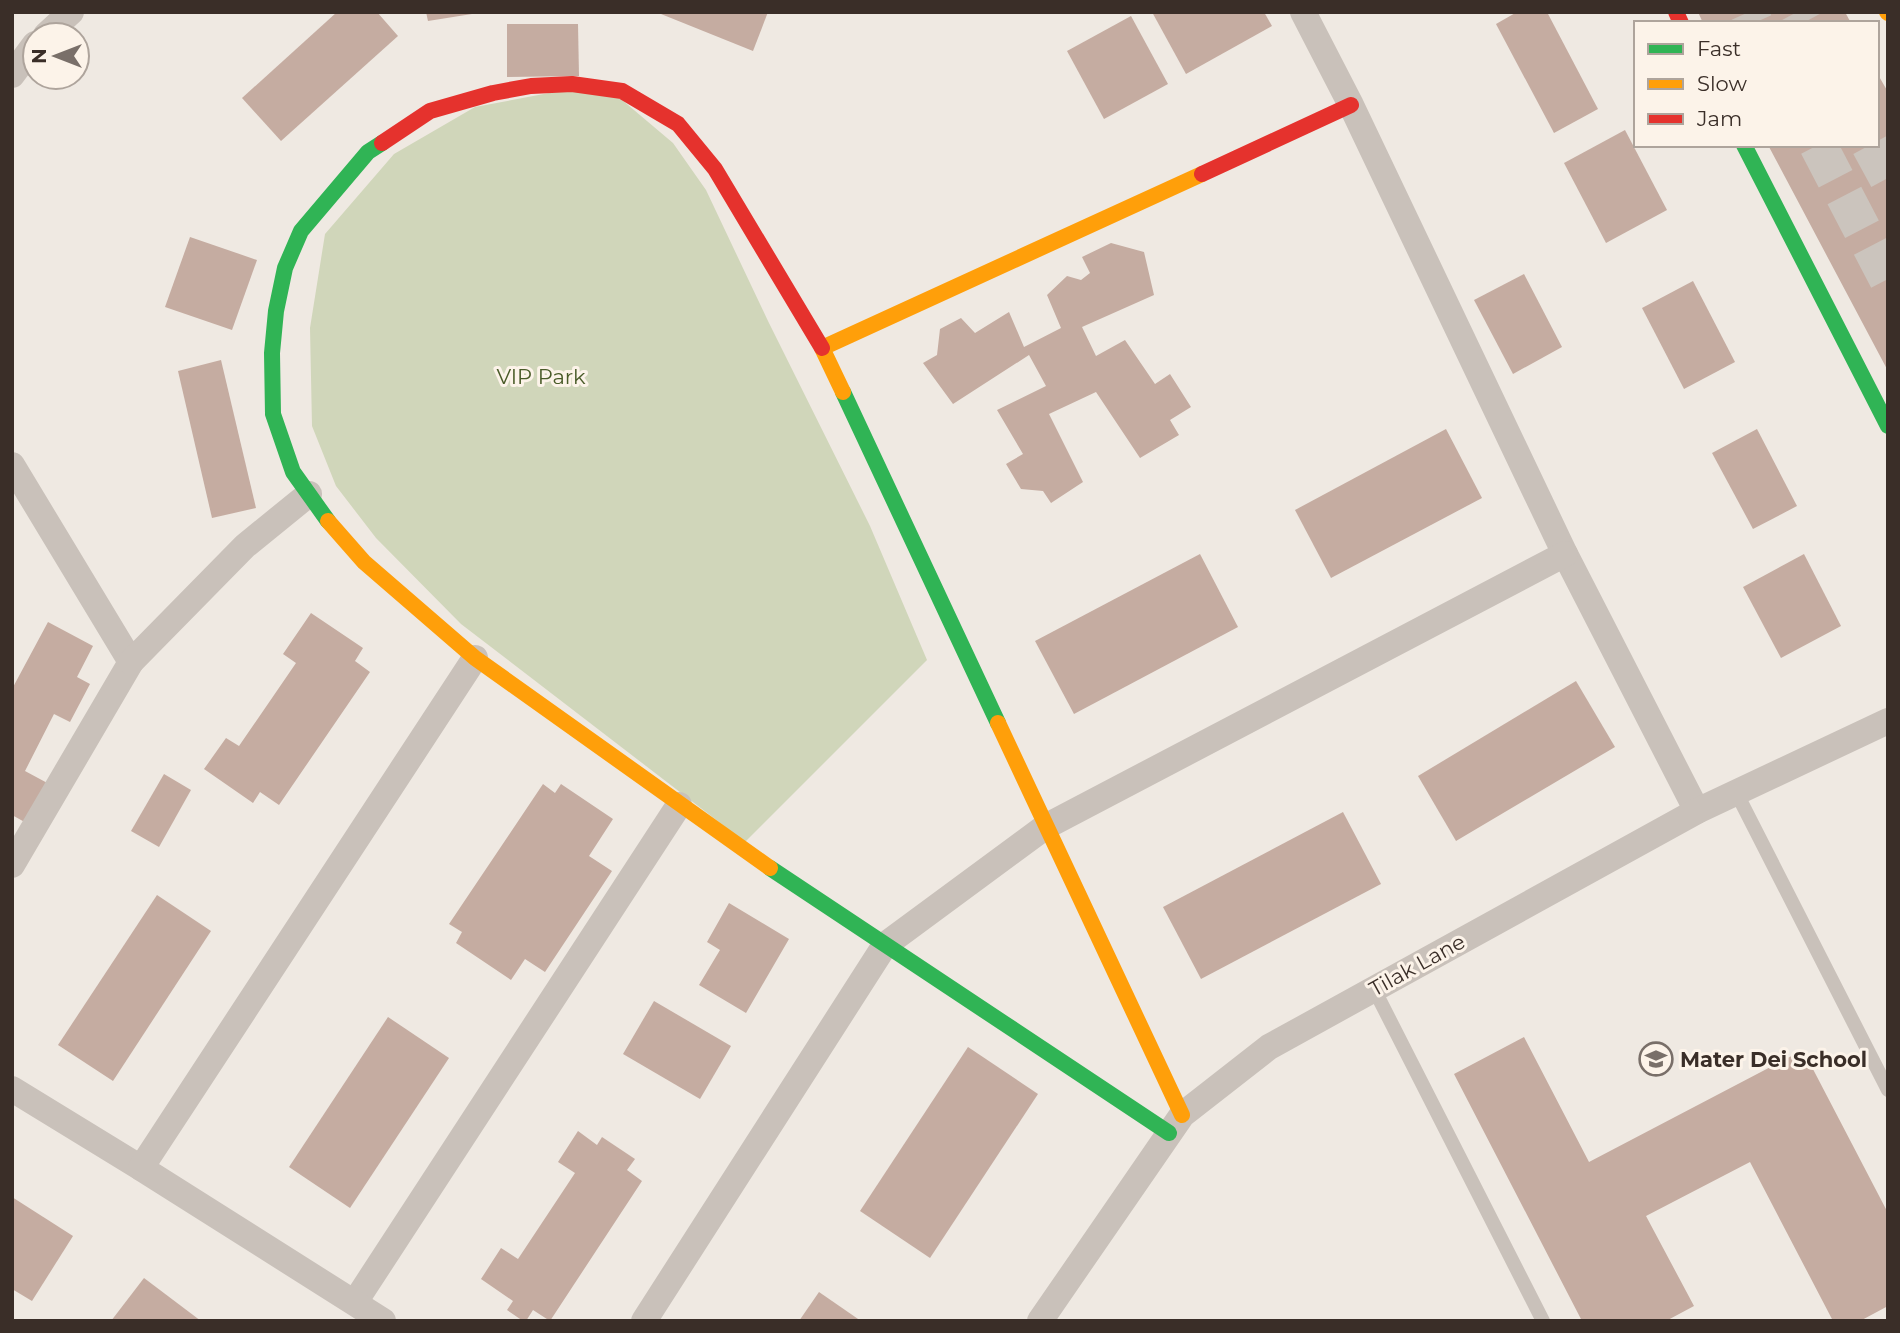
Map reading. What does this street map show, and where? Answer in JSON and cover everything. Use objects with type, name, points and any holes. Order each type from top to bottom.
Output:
[{"type":"street","points":[[1303,12],[1351,105],[1565,554],[1697,811]]},
{"type":"street","points":[[572,83],[622,91],[678,124],[715,169],[822,348],[1045,827],[1176,1124],[885,945],[679,805],[475,658],[364,562],[323,515],[293,472],[273,414],[272,353],[276,311],[285,268],[301,231],[368,152],[430,111],[493,93],[531,86],[572,83]]},
{"type":"street","points":[[822,348],[1351,105]]},
{"type":"street","points":[[1745,147],[1888,426]]},
{"type":"street","points":[[12,465],[131,662]]},
{"type":"street","points":[[12,866],[131,662],[245,546],[309,494]]},
{"type":"street","points":[[643,1321],[885,945],[1045,827],[1565,554]]},
{"type":"street","points":[[141,1168],[475,658]]},
{"type":"street","name":"Tilak Lane","points":[[1040,1321],[1176,1124],[1269,1047],[1697,811],[1888,721]]},
{"type":"street","points":[[355,1302],[679,805]]},
{"type":"street","points":[[12,1089],[383,1321]]},
{"type":"lane","points":[[1736,792],[1888,1090]]},
{"type":"lane","points":[[1374,989],[1543,1321]]},
{"type":"green space","name":"VIP Park","points":[[602,83],[673,143],[706,190],[870,526],[927,660],[745,842],[461,624],[376,538],[336,486],[312,426],[310,328],[325,234],[394,154],[475,107]]},
{"type":"building","points":[[337,12],[377,12],[398,36],[281,141],[242,98]]},
{"type":"building","points":[[426,12],[472,12],[472,14],[428,21]]},
{"type":"building","points":[[656,12],[768,12],[753,51]]},
{"type":"building","points":[[1152,12],[1264,12],[1272,26],[1186,74]]},
{"type":"building","points":[[1517,12],[1547,12],[1598,109],[1554,133],[1496,24]]},
{"type":"building","points":[[1698,12],[1845,12],[1850,21],[1702,21]]},
{"type":"building","points":[[1131,16],[1168,84],[1104,119],[1067,51]]},
{"type":"building","points":[[507,24],[578,24],[579,76],[507,77]]},
{"type":"building","points":[[1879,76],[1888,92],[1888,371],[1769,147],[1879,147]]},
{"type":"building","points":[[1625,130],[1667,210],[1606,243],[1564,163]]},
{"type":"building","points":[[190,237],[257,260],[232,330],[165,307]]},
{"type":"building","points":[[1111,243],[1144,252],[1154,295],[1082,327],[1096,356],[1125,340],[1155,384],[1170,374],[1191,407],[1170,420],[1179,435],[1140,458],[1096,392],[1049,414],[1083,482],[1051,503],[1043,491],[1021,489],[1006,464],[1023,454],[997,410],[1046,386],[1029,355],[953,404],[923,363],[937,355],[940,329],[961,318],[975,333],[1009,312],[1024,347],[1061,328],[1047,295],[1067,276],[1081,280],[1090,273],[1082,257]]},
{"type":"building","points":[[1524,274],[1562,347],[1513,374],[1474,300]]},
{"type":"building","points":[[1693,281],[1735,362],[1684,389],[1642,308]]},
{"type":"building","points":[[221,360],[256,508],[212,518],[178,371]]},
{"type":"building","points":[[1446,429],[1482,498],[1331,578],[1295,510]]},
{"type":"building","points":[[1757,429],[1797,506],[1753,529],[1712,453]]},
{"type":"building","points":[[1200,554],[1238,627],[1074,714],[1035,641]]},
{"type":"building","points":[[1804,554],[1841,626],[1781,658],[1743,587]]},
{"type":"building","points":[[311,613],[363,648],[355,661],[370,672],[279,805],[260,792],[253,803],[204,769],[226,738],[239,746],[296,663],[283,654]]},
{"type":"building","points":[[48,622],[93,646],[77,677],[90,684],[70,722],[54,714],[25,771],[51,785],[30,825],[12,815],[12,689]]},
{"type":"building","points":[[1576,681],[1615,747],[1456,841],[1418,776]]},
{"type":"building","points":[[164,774],[191,790],[159,847],[131,831]]},
{"type":"building","points":[[543,784],[555,793],[561,784],[613,819],[589,856],[612,871],[545,972],[525,959],[511,980],[456,943],[462,932],[449,924]]},
{"type":"building","points":[[1343,812],[1381,884],[1201,979],[1163,907]]},
{"type":"building","points":[[157,895],[211,931],[113,1081],[58,1045]]},
{"type":"building","points":[[729,903],[789,939],[746,1013],[699,985],[720,950],[707,942]]},
{"type":"building","points":[[654,1001],[731,1046],[700,1099],[623,1054]]},
{"type":"building","points":[[388,1017],[449,1058],[350,1208],[289,1167]]},
{"type":"building","points":[[1524,1037],[1589,1162],[1803,1050],[1888,1213],[1888,1306],[1860,1321],[1833,1321],[1750,1162],[1646,1216],[1694,1306],[1666,1321],[1582,1321],[1454,1074]]},
{"type":"building","points":[[968,1047],[1038,1094],[930,1258],[860,1211]]},
{"type":"building","points":[[578,1131],[597,1145],[602,1137],[635,1159],[627,1170],[642,1181],[550,1321],[533,1310],[526,1321],[523,1321],[507,1310],[513,1301],[481,1279],[501,1248],[518,1259],[575,1173],[558,1162]]},
{"type":"building","points":[[12,1197],[73,1236],[32,1301],[12,1289]]},
{"type":"building","points":[[144,1278],[201,1321],[111,1321]]},
{"type":"building","points":[[819,1292],[861,1321],[799,1321]]},
{"type":"tunnel","points":[[1749,12],[1753,21]]},
{"type":"tunnel","points":[[1797,12],[1802,21]]},
{"type":"tunnel","points":[[1819,147],[1888,279]]},
{"type":"tunnel","points":[[1871,147],[1888,178]]},
{"type":"traffic: fast","points":[[328,521],[293,472],[273,414],[272,353],[276,311],[285,268],[301,231],[368,152],[382,143]]},
{"type":"traffic: fast","points":[[1745,147],[1888,426]]},
{"type":"traffic: fast","points":[[843,392],[998,723]]},
{"type":"traffic: fast","points":[[770,868],[1169,1133]]},
{"type":"traffic: slow","points":[[843,392],[822,348],[1202,174]]},
{"type":"traffic: slow","points":[[328,521],[364,562],[475,658],[770,868]]},
{"type":"traffic: slow","points":[[998,723],[1182,1115]]},
{"type":"traffic: jam","points":[[1676,12],[1680,21]]},
{"type":"traffic: jam","points":[[382,143],[430,111],[493,93],[531,86],[572,84],[622,91],[678,124],[715,169],[822,348]]},
{"type":"traffic: jam","points":[[1202,174],[1351,105]]},
{"type":"place","name":"Mater Dei School","points":[[1656,1059]]}]
